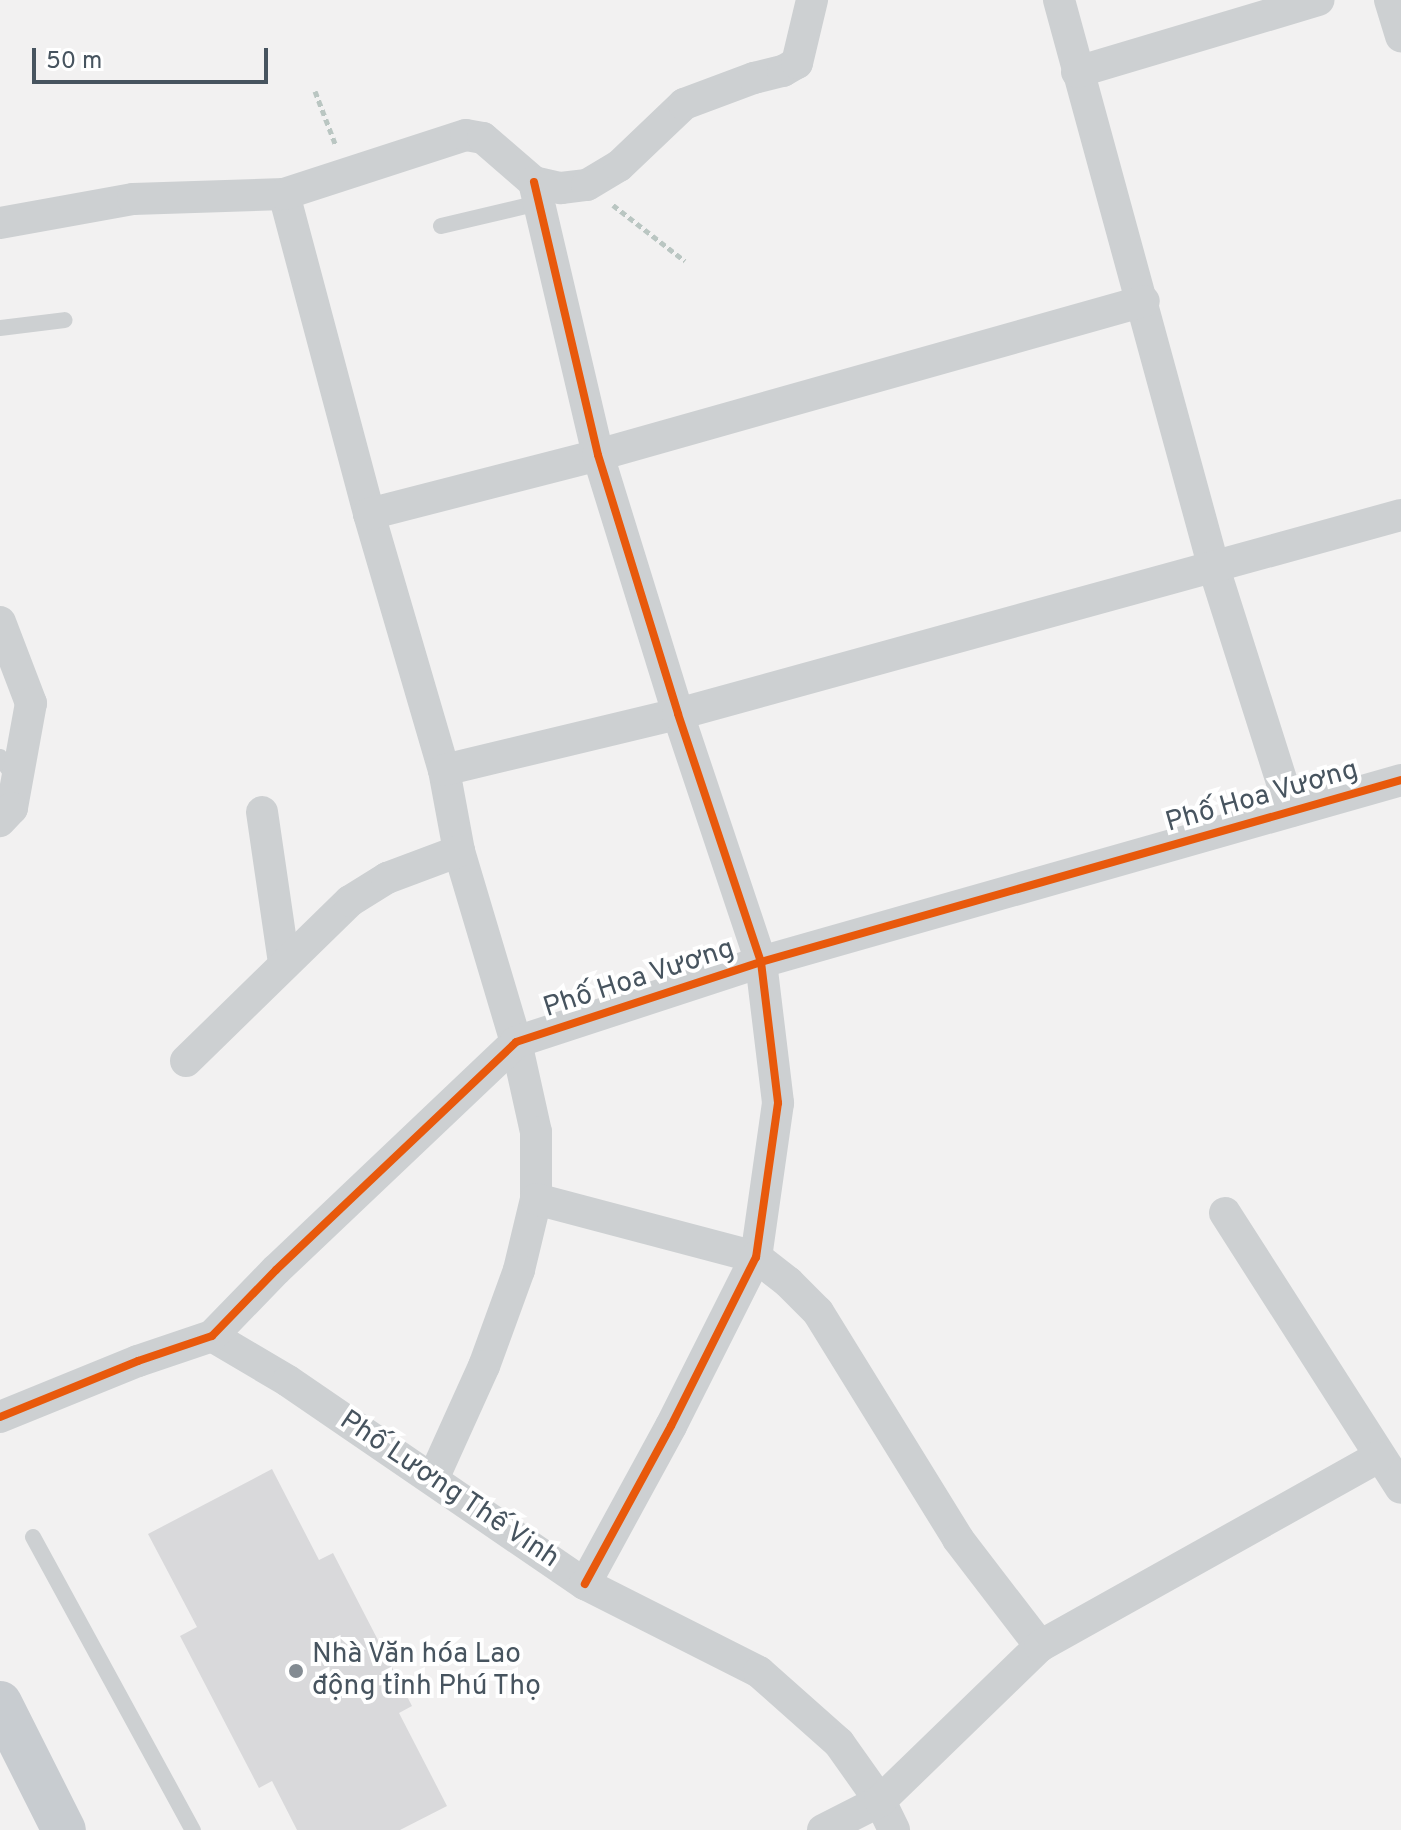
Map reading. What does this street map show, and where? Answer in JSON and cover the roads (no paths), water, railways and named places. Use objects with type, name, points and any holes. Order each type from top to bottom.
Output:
[{"type":"main road","points":[[0,1703],[64,1830]]},
{"type":"street","points":[[536,193],[587,185],[619,166],[684,104],[754,78],[783,71],[797,63],[812,0]]},
{"type":"street","points":[[1059,0],[1144,301],[1214,568],[1291,811]]},
{"type":"street","points":[[1077,72],[1319,0]]},
{"type":"street","points":[[1390,0],[1401,36]]},
{"type":"street","points":[[0,223],[133,199],[284,194],[466,135],[483,138],[536,193],[598,455],[678,714],[761,962],[778,1103],[756,1257],[671,1426],[585,1584]]},
{"type":"street","points":[[284,194],[369,514],[444,770],[459,851],[516,1042],[536,1132],[536,1199],[519,1270],[484,1366],[433,1479]]},
{"type":"street","points":[[369,514],[598,455],[1144,301]]},
{"type":"street","points":[[444,770],[678,714],[1401,515]]},
{"type":"street","points":[[0,622],[31,703],[9,769],[12,808],[0,821]]},
{"type":"street","name":"Phố Hoa Vương","points":[[0,1417],[138,1361],[212,1336],[276,1270],[516,1042],[761,962],[1401,780]]},
{"type":"street","points":[[262,812],[284,963]]},
{"type":"street","points":[[186,1061],[350,901],[387,878],[459,851]]},
{"type":"street","points":[[536,1199],[756,1257],[818,1312],[958,1539],[1040,1646]]},
{"type":"street","points":[[1225,1213],[1378,1457],[1401,1488]]},
{"type":"street","name":"Phố Lương Thế Vinh","points":[[212,1336],[288,1381],[585,1584],[759,1672],[839,1743],[880,1801],[894,1830]]},
{"type":"street","points":[[823,1830],[880,1801],[1040,1646],[1378,1457]]},
{"type":"lane","points":[[441,226],[536,193]]},
{"type":"lane","points":[[0,328],[65,320]]},
{"type":"lane","points":[[33,1537],[193,1830]]},
{"type":"place","name":"Nhà Văn hóa Lao động tỉnh Phú Thọ","points":[[296,1671]]}]
